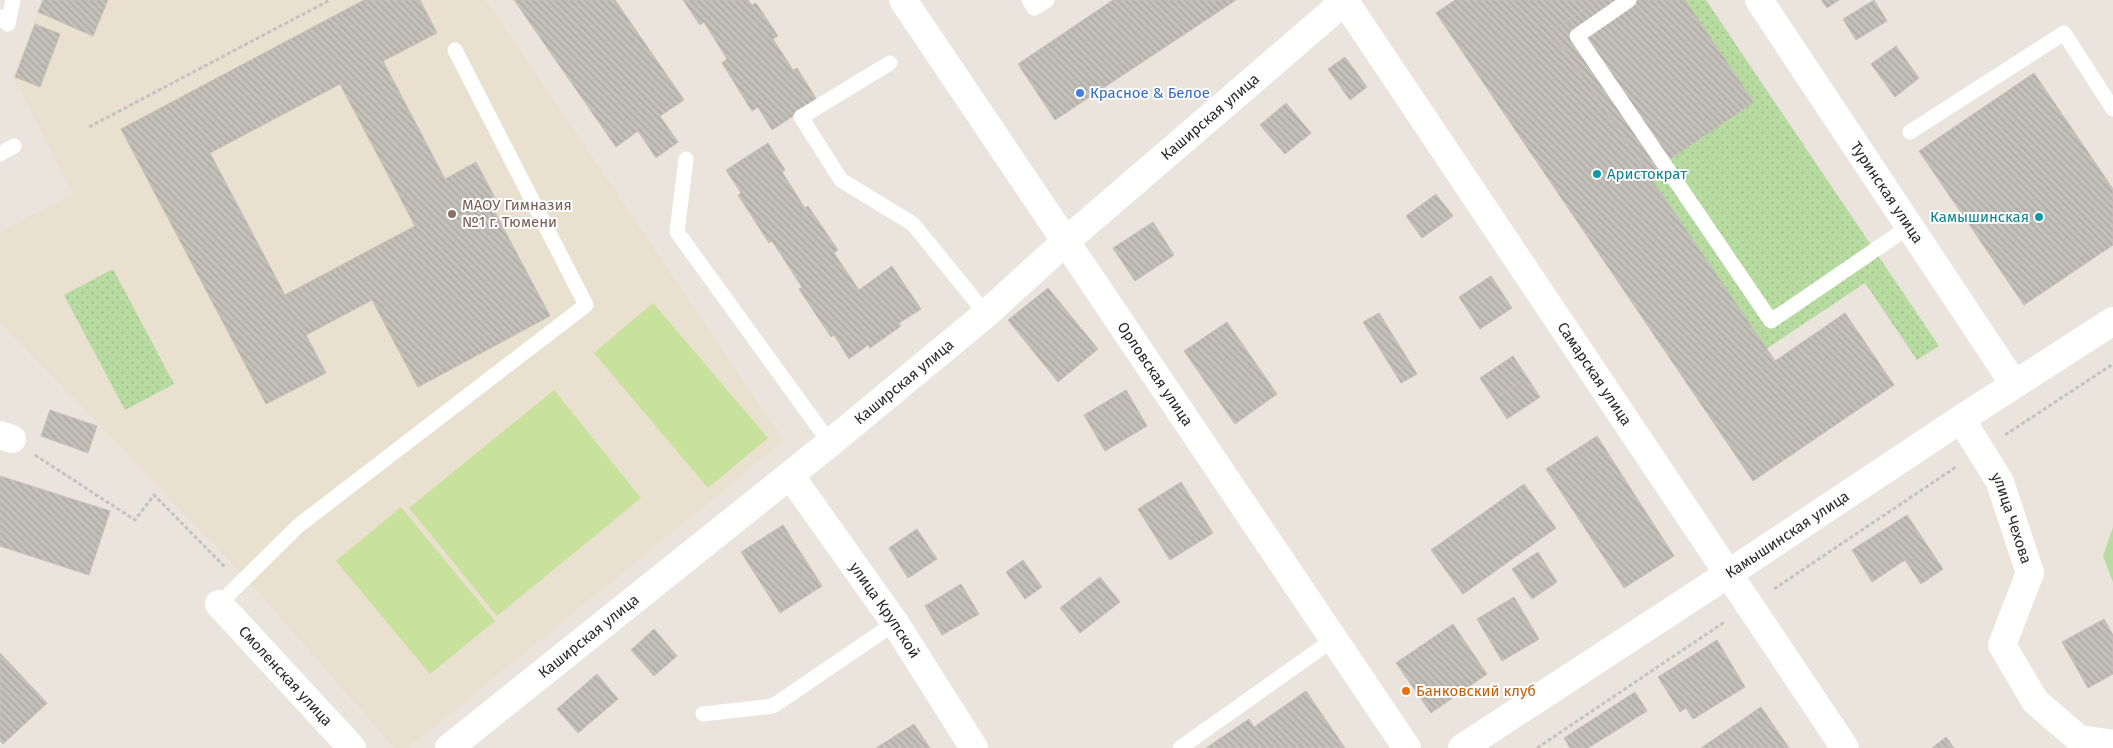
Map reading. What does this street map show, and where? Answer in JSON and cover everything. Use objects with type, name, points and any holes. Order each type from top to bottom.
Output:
[{"type":"street","name":"Орловская улица","points":[[903,0],[1407,748]]},
{"type":"street","name":"Каширская улица","points":[[449,748],[830,443],[986,314],[1066,241],[1345,0]]},
{"type":"street","name":"Самарская улица","points":[[1345,0],[1845,748]]},
{"type":"street","name":"Туринская улица","points":[[1760,0],[2014,384]]},
{"type":"street","name":"Камышинская улица","points":[[1462,748],[1960,419],[2113,321]]},
{"type":"street","name":"улица Чехова","points":[[1960,419],[2000,482],[2030,573],[2002,645],[2035,701],[2080,739],[2113,744]]},
{"type":"street","name":"улица Крупской","points":[[790,475],[895,622],[974,748]]},
{"type":"street","name":"Смоленская улица","points":[[219,604],[352,748]]},
{"type":"lane","points":[[0,17],[8,24],[13,0]]},
{"type":"lane","points":[[1029,0],[1034,8],[1047,0]]},
{"type":"lane","points":[[1629,0],[1577,36],[1771,321],[1910,226]]},
{"type":"lane","points":[[1910,132],[2064,33],[2113,109]]},
{"type":"lane","points":[[219,604],[298,526],[586,305],[455,50]]},
{"type":"lane","points":[[890,63],[801,117],[841,180],[913,224],[986,314]]},
{"type":"lane","points":[[0,154],[14,146]]},
{"type":"lane","points":[[686,159],[677,232],[830,443]]},
{"type":"lane","points":[[704,714],[773,706],[895,622]]},
{"type":"lane","points":[[1180,748],[1334,639]]},
{"type":"path","points":[[88,127],[330,0]]},
{"type":"path","points":[[1537,748],[2113,364]]},
{"type":"path","points":[[6,437],[135,520],[154,495],[241,582]]},
{"type":"shaded area","points":[[43,0],[486,0],[784,441],[408,748],[394,748],[245,577],[0,322],[0,232],[73,194],[13,77]]},
{"type":"green space","points":[[1598,0],[1706,0],[1939,346],[1917,360],[1865,283],[1766,349],[1552,31]]},
{"type":"green space","points":[[113,269],[174,384],[125,410],[64,295]]},
{"type":"green space","points":[[653,303],[768,438],[708,488],[594,353]]},
{"type":"green space","points":[[554,390],[641,498],[497,616],[409,508]]},
{"type":"green space","points":[[401,507],[495,621],[430,674],[336,561]]},
{"type":"green space","points":[[2113,527],[2113,582],[2103,556]]},
{"type":"building","points":[[43,0],[108,0],[93,36],[38,12]]},
{"type":"building","name":"МАОУ Гимназия №1 г. Тюмени","points":[[364,0],[420,0],[437,33],[383,61],[445,179],[476,162],[495,198],[489,201],[550,316],[418,387],[372,300],[306,335],[326,373],[266,404],[121,129]],"holes":[[[340,84],[415,226],[285,295],[210,153]]]},
{"type":"building","points":[[514,0],[615,0],[684,100],[660,116],[678,142],[656,158],[638,131],[616,147]]},
{"type":"building","points":[[683,0],[748,0],[752,5],[756,3],[778,36],[773,39],[793,70],[797,68],[817,100],[772,130],[758,107],[752,111],[722,63],[727,59],[704,22],[700,25]]},
{"type":"building","points":[[1113,0],[1236,0],[1055,120],[1018,64]]},
{"type":"building","name":"Аристократ","points":[[1455,0],[1607,0],[1554,35],[1775,361],[1845,313],[1894,385],[1753,481],[1436,13]]},
{"type":"building","points":[[1598,0],[1685,0],[1754,102],[1648,174],[1552,31]]},
{"type":"building","points":[[1821,0],[1839,0],[1827,8]]},
{"type":"building","points":[[1874,0],[1887,21],[1856,40],[1843,19]]},
{"type":"building","points":[[35,24],[60,34],[40,87],[15,77]]},
{"type":"building","points":[[1896,46],[1919,78],[1895,97],[1871,64]]},
{"type":"building","points":[[1345,57],[1367,87],[1350,100],[1328,69]]},
{"type":"building","name":"Камышинская","points":[[2034,73],[2113,189],[2113,245],[2024,305],[1919,151]]},
{"type":"building","points":[[1286,103],[1311,133],[1285,154],[1260,125]]},
{"type":"building","points":[[768,143],[785,170],[782,172],[805,208],[808,206],[838,250],[834,253],[859,290],[892,266],[921,309],[899,323],[901,326],[870,348],[868,345],[849,359],[834,335],[831,337],[799,289],[802,287],[772,241],[769,243],[738,195],[741,193],[726,170]]},
{"type":"building","points":[[1436,194],[1453,216],[1422,238],[1406,216]]},
{"type":"building","points":[[1153,222],[1174,255],[1135,281],[1113,248]]},
{"type":"building","points":[[1491,276],[1512,308],[1480,329],[1459,297]]},
{"type":"building","points":[[1048,288],[1098,349],[1058,382],[1008,320]]},
{"type":"building","points":[[1379,313],[1417,374],[1401,383],[1363,322]]},
{"type":"building","points":[[1227,322],[1277,394],[1235,424],[1184,351]]},
{"type":"building","points":[[1513,356],[1527,377],[1494,399],[1480,378]]},
{"type":"building","points":[[1527,377],[1540,397],[1507,419],[1494,399]]},
{"type":"building","points":[[1126,390],[1147,426],[1105,451],[1084,415]]},
{"type":"building","points":[[50,410],[97,426],[88,453],[41,436]]},
{"type":"building","points":[[1597,436],[1674,556],[1624,588],[1546,469]]},
{"type":"building","points":[[0,476],[110,511],[89,575],[0,546]]},
{"type":"building","points":[[1181,482],[1213,533],[1170,560],[1138,509]]},
{"type":"building","points":[[1524,484],[1556,528],[1463,594],[1431,550]]},
{"type":"building","points":[[1907,515],[1943,569],[1921,584],[1905,560],[1872,582],[1852,550]]},
{"type":"building","points":[[783,525],[822,586],[780,613],[741,552]]},
{"type":"building","points":[[917,529],[937,559],[908,578],[889,548]]},
{"type":"building","points":[[1538,552],[1557,582],[1532,599],[1512,569]]},
{"type":"building","points":[[1023,560],[1042,587],[1025,599],[1006,572]]},
{"type":"building","points":[[1100,577],[1120,602],[1080,633],[1060,608]]},
{"type":"building","points":[[961,584],[979,614],[942,635],[925,606]]},
{"type":"building","points":[[1514,597],[1539,639],[1502,661],[1477,619]]},
{"type":"building","points":[[2104,619],[2113,635],[2113,674],[2088,688],[2062,642]]},
{"type":"building","points":[[1453,624],[1487,674],[1431,713],[1396,663]]},
{"type":"building","points":[[654,629],[677,656],[654,676],[631,650]]},
{"type":"building","points":[[1717,640],[1745,687],[1693,719],[1686,708],[1680,712],[1658,677]]},
{"type":"building","points":[[0,653],[47,703],[3,744],[0,741]]},
{"type":"building","points":[[597,674],[618,699],[578,733],[557,709]]},
{"type":"building","points":[[1306,691],[1345,748],[1206,748],[1249,719],[1254,727]]},
{"type":"building","points":[[1635,692],[1647,711],[1588,748],[1570,748],[1564,738]]},
{"type":"building","points":[[1761,707],[1789,748],[1701,748]]},
{"type":"building","points":[[914,724],[930,748],[876,748]]},
{"type":"building","points":[[1946,737],[1954,748],[1932,748]]},
{"type":"place","name":"Красное & Белое","points":[[1080,93]]},
{"type":"place","name":"Аристократ","points":[[1597,174]]},
{"type":"place","name":"МАОУ Гимназия №1 г. Тюмени","points":[[452,214]]},
{"type":"place","name":"Камышинская","points":[[2039,217]]},
{"type":"place","name":"Банковский клуб","points":[[1406,691]]}]
